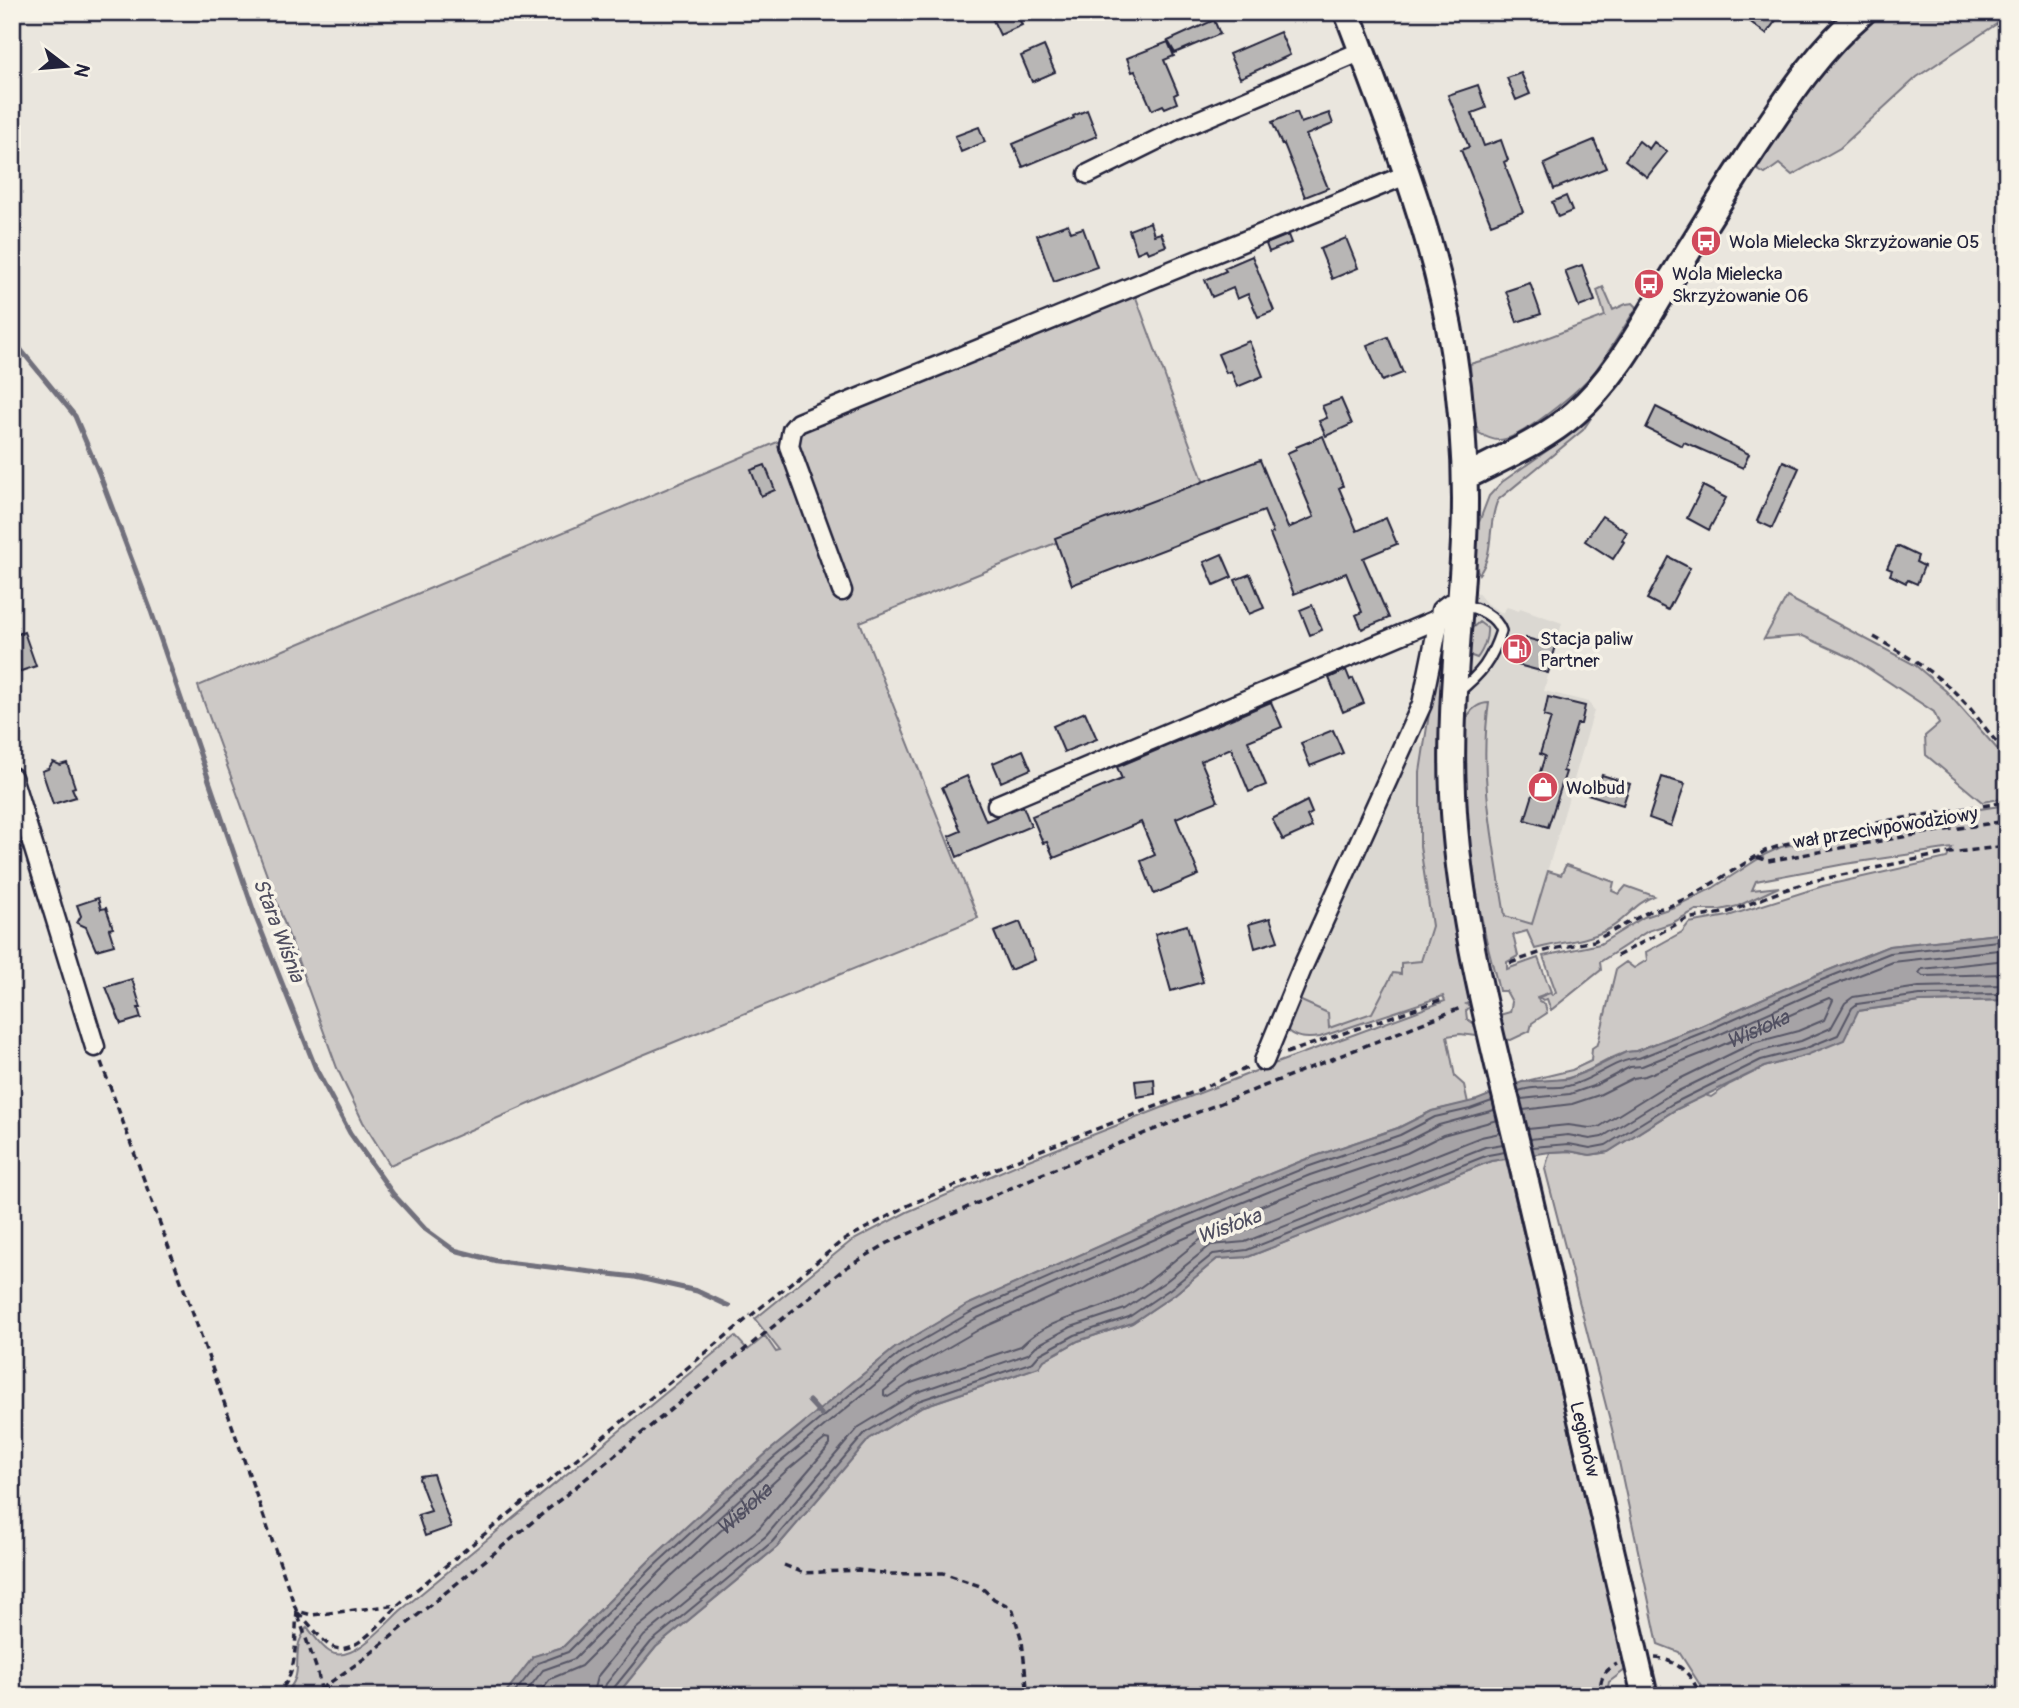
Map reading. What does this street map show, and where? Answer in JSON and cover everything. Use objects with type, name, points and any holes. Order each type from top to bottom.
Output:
[{"type":"street","name":"Legionów","points":[[1347,12],[1406,175],[1441,287],[1453,349],[1465,477],[1464,541],[1453,696],[1453,794],[1473,1002],[1526,1182],[1645,1694]]},
{"type":"street","points":[[1465,477],[1542,437],[1573,415],[1606,380],[1725,191],[1788,97],[1842,30],[1863,12]]},
{"type":"street","points":[[1088,174],[1181,128],[1362,51]]},
{"type":"street","points":[[842,591],[789,446],[792,429],[798,423],[1406,175]]},
{"type":"street","points":[[1264,1061],[1303,966],[1422,704],[1437,619],[1441,610],[1449,604],[1459,604]]},
{"type":"street","points":[[996,804],[1437,619]]},
{"type":"street","points":[[12,777],[95,1047]]},
{"type":"lane","points":[[1453,696],[1486,666],[1493,656],[1500,631],[1494,619],[1473,607],[1459,604]]},
{"type":"path","points":[[1874,637],[1923,664],[1943,681],[1969,707],[2007,754]]},
{"type":"path","points":[[1510,963],[1548,950],[1594,941],[1650,911],[1670,906],[1695,894],[1756,857],[1785,844],[1851,829],[2007,802]]},
{"type":"path","name":"wał przeciwpowodziowy","points":[[1756,857],[1768,861],[2007,821]]},
{"type":"path","points":[[1617,956],[1686,919],[1729,912],[1813,881],[1942,854],[2007,846]]},
{"type":"path","points":[[297,1611],[330,1647],[342,1649],[359,1644],[398,1605],[842,1241],[909,1205],[1033,1153],[1194,1092],[1264,1061],[1443,999]]},
{"type":"path","points":[[310,1696],[365,1658],[844,1269],[888,1243],[1042,1174],[1473,1002]]},
{"type":"path","points":[[95,1047],[200,1333],[297,1611],[318,1673],[321,1690],[319,1696]]},
{"type":"path","points":[[784,1565],[804,1573],[858,1570],[891,1574],[943,1573],[980,1586],[994,1599],[1012,1608],[1022,1641],[1028,1696]]},
{"type":"path","points":[[297,1611],[312,1615],[398,1605]]},
{"type":"path","points":[[275,1696],[287,1684],[295,1666],[297,1611]]},
{"type":"shaded area","points":[[1877,12],[2007,12],[2007,17],[1917,77],[1840,148],[1792,175],[1779,164],[1765,174],[1751,166],[1843,41]]},
{"type":"shaded area","points":[[1603,287],[1613,310],[1633,303],[1637,307],[1595,371],[1564,401],[1521,432],[1499,440],[1479,433],[1474,421],[1470,364],[1605,316],[1597,290]]},
{"type":"shaded area","points":[[1134,292],[1204,483],[860,622],[978,918],[628,1061],[390,1165],[363,1122],[337,1068],[198,686]]},
{"type":"shaded area","points":[[1589,416],[1591,418],[1583,430],[1498,500],[1487,557],[1479,574],[1475,565],[1476,530],[1489,496],[1502,482],[1565,438]]},
{"type":"shaded area","points":[[1470,584],[1486,603],[1502,613],[1507,607],[1519,611],[1520,608],[1562,623],[1544,691],[1589,702],[1594,711],[1532,924],[1505,916],[1490,827],[1486,778],[1485,727],[1489,703],[1482,703],[1467,717],[1466,659]]},
{"type":"shaded area","points":[[1787,597],[1915,665],[1946,691],[2007,760],[2007,798],[1982,802],[1926,755],[1925,736],[1939,724],[1934,712],[1854,659],[1803,636],[1764,639]]},
{"type":"shaded area","points":[[1479,622],[1487,628],[1487,632],[1485,644],[1477,658],[1469,655],[1471,629]]},
{"type":"shaded area","points":[[1442,630],[1446,630],[1439,738],[1440,802],[1447,872],[1469,1002],[1466,1004],[1470,1006],[1466,1011],[1467,1019],[1473,1023],[1510,1012],[1512,1002],[1506,991],[1499,991],[1480,912],[1469,844],[1464,734],[1468,716],[1477,706],[1489,703],[1486,783],[1505,916],[1532,924],[1548,871],[1561,875],[1566,865],[1614,882],[1612,891],[1619,894],[1626,886],[1654,896],[1640,903],[1619,922],[1597,935],[1535,949],[1527,931],[1513,935],[1518,956],[1507,962],[1507,969],[1538,958],[1551,992],[1537,997],[1545,1004],[1547,1013],[1532,1023],[1530,1031],[1511,1040],[1460,1034],[1447,1036],[1455,1077],[1464,1085],[1468,1103],[1432,1111],[1398,1128],[1304,1160],[1181,1210],[968,1305],[895,1348],[768,1452],[650,1560],[563,1647],[534,1656],[503,1696],[282,1696],[296,1677],[299,1643],[307,1627],[330,1652],[338,1655],[358,1648],[735,1336],[748,1350],[765,1336],[776,1352],[780,1351],[755,1319],[850,1242],[907,1212],[1026,1161],[1271,1065],[1445,1001],[1443,996],[1320,1037],[1296,1036],[1285,1027],[1413,742],[1299,1000],[1328,1013],[1329,1028],[1372,1013],[1393,973],[1401,974],[1401,963],[1421,961],[1432,926],[1420,846],[1420,772]]},
{"type":"shaded area","points":[[1413,742],[1423,744],[1444,977],[1393,973],[1373,1013],[1329,1028],[1291,1019]]},
{"type":"shaded area","points":[[2007,805],[2007,933],[1889,946],[1701,1026],[1619,1055],[1577,1075],[1557,1080],[1522,1082],[1572,1070],[1591,1061],[1592,1048],[1598,1044],[1616,969],[1626,962],[1634,968],[1647,960],[1646,952],[1682,932],[1689,923],[1728,916],[1823,886],[1947,858],[1952,848],[1756,881],[1752,890],[1779,887],[1738,906],[1720,910],[1696,910],[1672,923],[1648,931],[1600,962],[1601,970],[1551,1010],[1547,999],[1539,997],[1556,992],[1543,956],[1600,944],[1644,917],[1674,907],[1713,888],[1781,847],[1926,817]]},
{"type":"shaded area","points":[[2007,1000],[2007,1696],[1678,1696],[1702,1688],[1679,1652],[1658,1644],[1612,1429],[1545,1169],[1550,1152],[1569,1151],[1590,1155],[1608,1152],[1675,1110],[1705,1095],[1711,1097],[1764,1067],[1807,1055],[1858,1011],[1920,1002]]},
{"type":"shaded area","points":[[1506,1159],[1625,1670],[1609,1682],[1606,1696],[616,1696],[656,1647],[777,1547],[869,1439],[921,1407],[1039,1367],[1044,1360],[1078,1341],[1132,1323],[1175,1294],[1217,1259],[1248,1257],[1491,1161]]},
{"type":"water","name":"Wisłoka","points":[[2007,933],[2007,1000],[1920,1002],[1858,1011],[1844,1040],[1807,1055],[1764,1067],[1675,1110],[1608,1152],[1590,1155],[1569,1151],[1550,1152],[1491,1161],[1248,1257],[1217,1259],[1175,1294],[1132,1323],[1078,1341],[1044,1360],[1039,1367],[921,1407],[869,1439],[777,1547],[656,1647],[616,1696],[503,1696],[534,1656],[563,1647],[650,1560],[768,1452],[895,1348],[967,1305],[1181,1210],[1304,1160],[1398,1128],[1432,1111],[1477,1100],[1522,1082],[1567,1079],[1626,1052],[1636,1051],[1701,1026],[1889,946]]},
{"type":"pier","points":[[1517,1080],[1535,1158],[1507,1162],[1490,1091]]},
{"type":"building","points":[[989,12],[1016,12],[1022,25],[1000,35]]},
{"type":"building","points":[[1738,12],[1782,12],[1766,34]]},
{"type":"building","points":[[1214,20],[1220,34],[1175,53],[1168,41]]},
{"type":"building","points":[[1280,32],[1290,55],[1240,78],[1229,54]]},
{"type":"building","points":[[1168,42],[1174,56],[1164,60],[1178,93],[1174,95],[1177,103],[1152,110],[1127,58]]},
{"type":"building","points":[[1044,46],[1055,72],[1032,82],[1021,56]]},
{"type":"building","points":[[1521,73],[1530,94],[1516,100],[1507,78]]},
{"type":"building","points":[[1478,85],[1486,108],[1472,113],[1484,146],[1501,140],[1508,160],[1504,162],[1523,212],[1491,224],[1461,150],[1469,147],[1448,95]]},
{"type":"building","points":[[1087,110],[1097,136],[1023,167],[1013,144]]},
{"type":"building","points":[[1297,112],[1301,123],[1329,113],[1333,124],[1306,135],[1328,188],[1305,197],[1284,144],[1282,145],[1272,122]]},
{"type":"building","points":[[979,127],[985,142],[961,152],[955,136]]},
{"type":"building","points":[[1594,140],[1606,168],[1554,189],[1544,164]]},
{"type":"building","points":[[1639,141],[1649,149],[1654,142],[1667,152],[1647,177],[1625,160]]},
{"type":"building","points":[[1566,196],[1572,211],[1558,217],[1552,202]]},
{"type":"building","points":[[1150,222],[1154,235],[1161,233],[1166,246],[1148,253],[1146,249],[1137,253],[1129,230]]},
{"type":"building","points":[[1068,224],[1071,232],[1083,228],[1097,267],[1054,282],[1037,235]]},
{"type":"building","points":[[1288,235],[1291,243],[1269,252],[1266,244]]},
{"type":"building","points":[[1346,238],[1358,268],[1332,279],[1320,249]]},
{"type":"building","points":[[1252,256],[1274,311],[1258,317],[1248,294],[1237,299],[1233,288],[1212,297],[1205,280]]},
{"type":"building","points":[[1582,265],[1595,301],[1579,307],[1565,271]]},
{"type":"building","points":[[1530,283],[1541,314],[1517,322],[1506,291]]},
{"type":"building","points":[[1388,337],[1403,373],[1382,381],[1367,345]]},
{"type":"building","points":[[1249,341],[1263,376],[1237,387],[1231,371],[1226,373],[1218,354]]},
{"type":"building","points":[[1341,399],[1352,424],[1326,436],[1319,421],[1327,418],[1322,406]]},
{"type":"building","points":[[1656,407],[1749,454],[1743,468],[1684,442],[1682,446],[1646,428]]},
{"type":"building","points":[[1323,436],[1343,486],[1339,488],[1357,531],[1386,518],[1397,544],[1363,558],[1389,618],[1362,629],[1356,615],[1362,612],[1346,573],[1294,594],[1270,534],[1273,533],[1264,511],[1072,585],[1055,538],[1260,460],[1288,528],[1314,517],[1287,453]]},
{"type":"building","points":[[1783,461],[1799,468],[1772,528],[1757,521]]},
{"type":"building","points":[[765,465],[775,490],[761,496],[751,470]]},
{"type":"building","points":[[1703,486],[1726,498],[1709,530],[1687,518]]},
{"type":"building","points":[[1602,516],[1627,532],[1613,559],[1585,541]]},
{"type":"building","points":[[1897,546],[1918,556],[1916,562],[1924,566],[1917,584],[1908,580],[1906,583],[1890,575],[1892,570],[1887,568]]},
{"type":"building","points":[[1222,554],[1232,577],[1214,585],[1204,562]]},
{"type":"building","points":[[1669,557],[1690,568],[1668,610],[1647,599]]},
{"type":"building","points":[[1250,574],[1264,608],[1249,614],[1235,580]]},
{"type":"building","points":[[1312,605],[1322,630],[1310,635],[1300,610]]},
{"type":"building","points":[[24,632],[36,666],[12,674],[12,636]]},
{"type":"building","points":[[1526,638],[1556,646],[1548,673],[1518,665]]},
{"type":"building","points":[[1346,670],[1350,680],[1353,678],[1364,703],[1343,712],[1329,678]]},
{"type":"building","points":[[1548,697],[1585,706],[1581,724],[1577,724],[1563,771],[1566,772],[1548,827],[1525,820],[1545,756],[1540,754],[1551,718],[1544,716]]},
{"type":"building","points":[[1271,702],[1282,727],[1248,741],[1266,785],[1249,792],[1231,748],[1201,761],[1218,801],[1176,818],[1199,875],[1154,894],[1141,861],[1155,855],[1141,822],[1054,858],[1047,842],[1043,843],[1032,816],[1122,779],[1117,767]]},
{"type":"building","points":[[1085,712],[1097,739],[1064,752],[1053,726]]},
{"type":"building","points":[[1333,730],[1343,753],[1310,766],[1301,743]]},
{"type":"building","points":[[1023,750],[1031,769],[1001,782],[993,763]]},
{"type":"building","points":[[53,762],[60,765],[67,763],[76,797],[53,804],[42,771],[48,769]]},
{"type":"building","points":[[1602,775],[1630,784],[1623,805],[1588,794],[1593,779],[1599,782]]},
{"type":"building","points":[[967,776],[986,821],[1023,806],[1031,826],[957,857],[949,836],[961,831],[942,787]]},
{"type":"building","points":[[1662,777],[1685,784],[1671,826],[1649,818]]},
{"type":"building","points":[[1307,801],[1312,813],[1307,816],[1312,827],[1283,840],[1272,819]]},
{"type":"building","points":[[98,898],[101,909],[106,908],[113,928],[109,929],[114,945],[96,950],[86,927],[77,923],[81,916],[77,905]]},
{"type":"building","points":[[1270,918],[1278,941],[1255,948],[1249,924]]},
{"type":"building","points":[[1020,922],[1035,960],[1010,970],[994,932]]},
{"type":"building","points":[[1187,925],[1203,982],[1171,991],[1155,934]]},
{"type":"building","points":[[132,979],[141,1008],[138,1008],[141,1018],[121,1024],[106,987]]},
{"type":"building","points":[[1154,1079],[1155,1094],[1137,1097],[1135,1081]]},
{"type":"building","points":[[433,1474],[451,1527],[425,1536],[418,1515],[431,1511],[419,1479],[420,1476]]},
{"type":"waterway","name":"Stara Wiśnia","points":[[12,336],[75,416],[151,611],[255,915],[316,1069],[350,1133],[393,1194],[425,1229],[454,1250],[497,1261],[635,1277],[697,1291],[729,1306]]},
{"type":"waterway","name":"Stara Wiśnia","points":[[809,1401],[821,1414]]},
{"type":"place","name":"Wola Mielecka Skrzyżowanie 05","points":[[1706,241]]},
{"type":"place","name":"Wola Mielecka Skrzyżowanie 06","points":[[1649,284]]},
{"type":"place","name":"Stacja paliw Partner","points":[[1517,649]]},
{"type":"place","name":"Wolbud","points":[[1543,787]]}]
